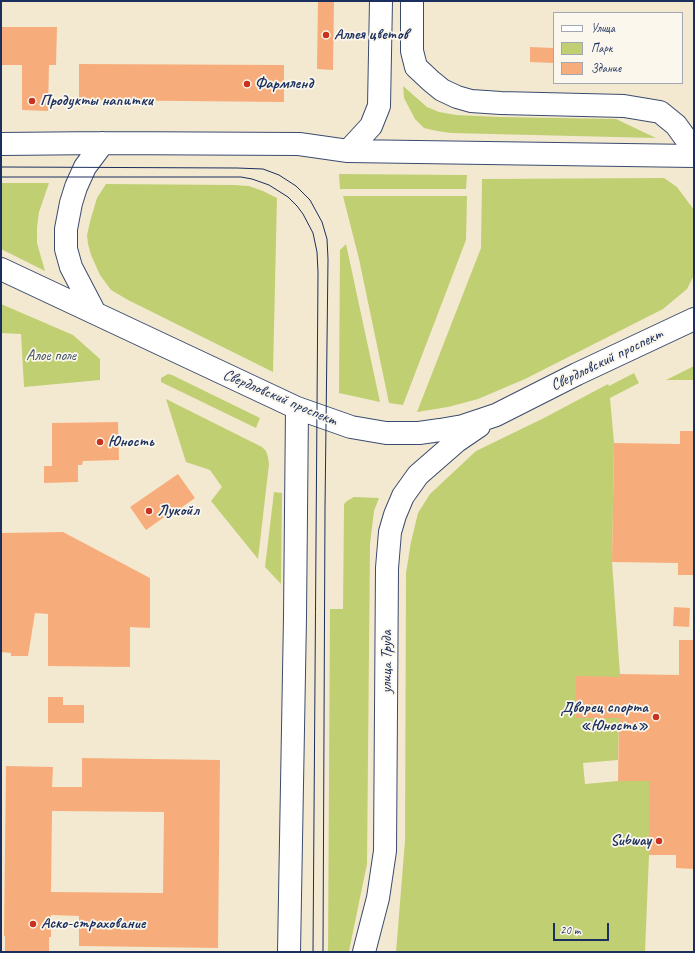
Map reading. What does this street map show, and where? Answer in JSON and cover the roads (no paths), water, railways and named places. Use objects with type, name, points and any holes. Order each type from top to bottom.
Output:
[{"type":"main road","points":[[348,151],[370,126],[379,106],[381,1]]},
{"type":"main road","points":[[412,1],[412,51],[416,66],[442,90],[471,101],[624,106],[660,112],[676,126],[694,150]]},
{"type":"main road","points":[[95,313],[71,267],[66,249],[66,229],[76,187],[85,167],[103,143]]},
{"type":"main road","points":[[1,144],[299,144],[348,151],[694,156]]},
{"type":"main road","name":"Свердловский проспект","points":[[1,269],[297,408],[351,427],[386,433],[418,433],[440,430],[463,426],[496,415],[692,318]]},
{"type":"main road","points":[[289,952],[297,408]]},
{"type":"main road","name":"улица Труда","points":[[364,952],[383,872],[386,835],[387,568],[390,532],[403,496],[418,475],[457,440],[496,415]]},
{"type":"main road","points":[[372,952],[371,945],[378,898]]},
{"type":"tram line","points":[[1,167],[263,169],[279,175],[296,186],[310,200],[322,222],[327,239],[328,259],[325,508],[323,952]]},
{"type":"tram line","points":[[1,177],[241,177],[269,185],[288,197],[303,214],[313,233],[317,252],[318,272],[313,952]]},
{"type":"place","name":"Аллея цветов","points":[[326,35]]},
{"type":"place","name":"Фармленд","points":[[247,84]]},
{"type":"place","name":"Продукты напитки","points":[[32,101]]},
{"type":"place","name":"Юность","points":[[100,442]]},
{"type":"place","name":"Лукойл","points":[[149,511]]},
{"type":"place","name":"Дворец спорта «Юность»","points":[[656,717]]},
{"type":"place","name":"Subway","points":[[659,841]]},
{"type":"place","name":"Аско-страхование","points":[[33,924]]},
{"type":"park label","name":"Алое поле","points":[[51,356]]}]
